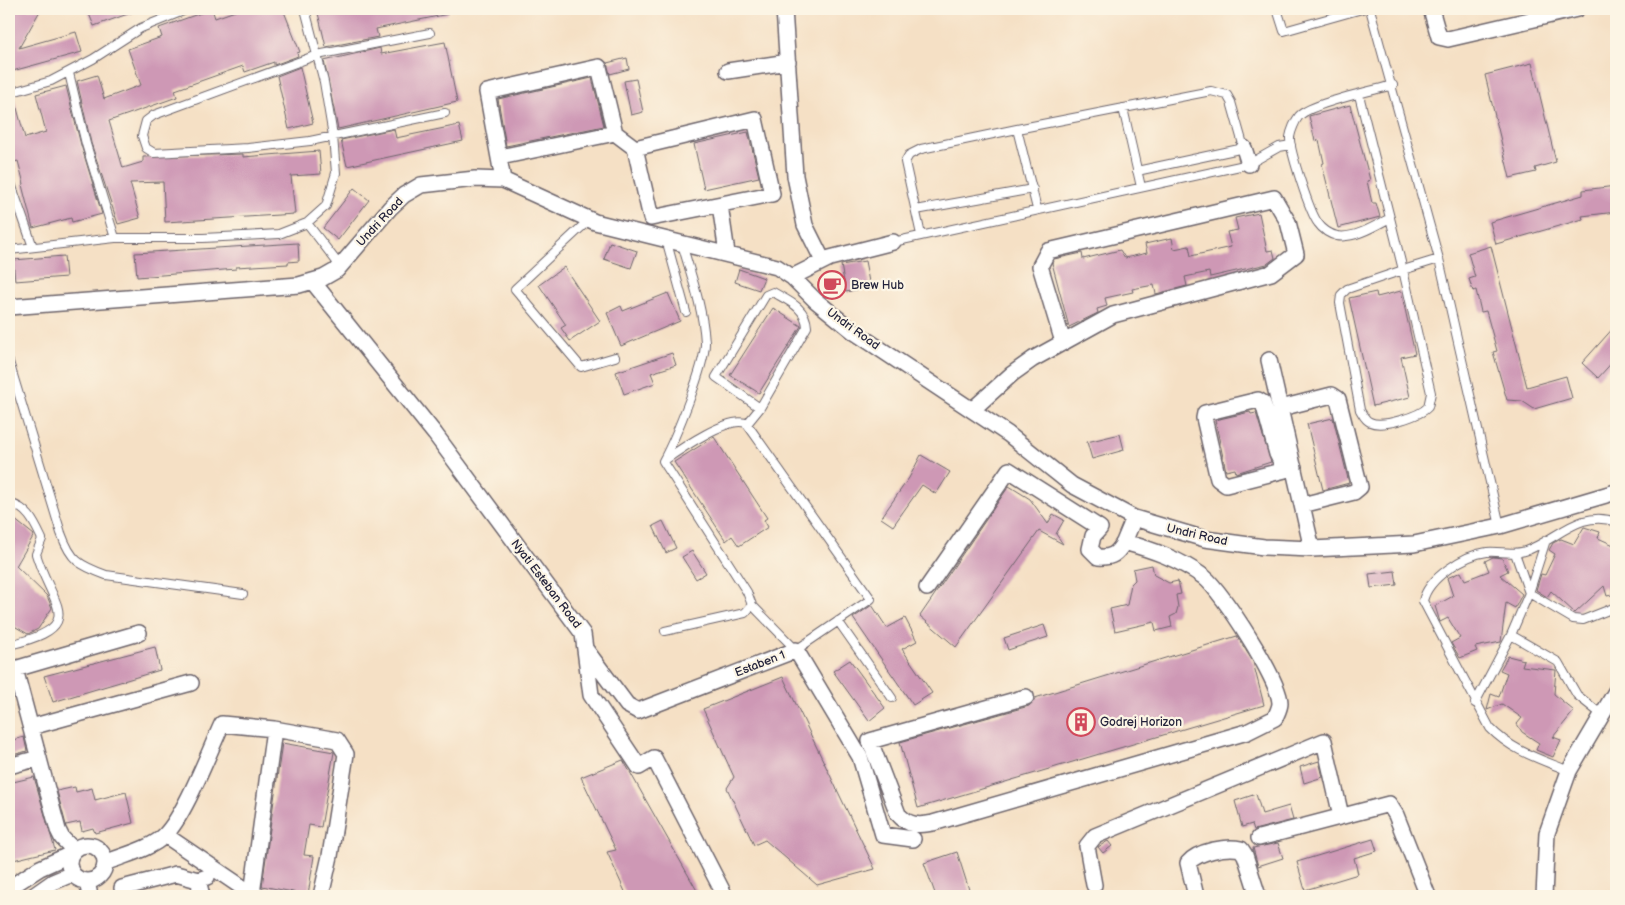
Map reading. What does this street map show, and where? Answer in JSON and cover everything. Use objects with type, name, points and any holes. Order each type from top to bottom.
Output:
[{"type":"street","points":[[784,9],[796,176],[805,224],[822,260]]},
{"type":"street","points":[[1431,9],[1439,37],[1448,39],[1577,9]]},
{"type":"street","points":[[728,70],[788,62]]},
{"type":"street","points":[[503,180],[487,92],[599,67],[615,133],[636,148],[651,218],[772,194],[756,120],[636,148]]},
{"type":"street","points":[[500,157],[615,133]]},
{"type":"street","points":[[1244,148],[1249,164]]},
{"type":"street","name":"Undri Road","points":[[9,307],[299,285],[313,282],[330,274],[340,266],[390,208],[421,185],[475,178],[503,180],[590,219],[634,233],[681,242],[777,267],[792,277],[815,300],[853,331],[1008,434],[1072,485],[1134,518],[1205,539],[1264,547],[1312,549],[1414,544],[1500,526],[1616,492]]},
{"type":"street","points":[[972,410],[1012,374],[1063,342],[1113,316],[1271,273],[1296,254],[1288,222],[1274,198],[1048,251],[1040,266],[1063,342]]},
{"type":"street","points":[[720,205],[727,253]]},
{"type":"street","points":[[792,277],[822,260],[893,242]]},
{"type":"street","name":"Nyati Esteban Road","points":[[313,282],[435,434],[583,634],[592,695],[639,767],[654,758],[724,896]]},
{"type":"street","points":[[1268,360],[1281,408],[1290,468],[1302,505],[1312,549]]},
{"type":"street","points":[[1281,408],[1332,394],[1338,400],[1360,487],[1354,492],[1302,505]]},
{"type":"street","points":[[1258,400],[1263,403],[1277,454],[1290,468],[1226,484],[1218,479],[1204,418],[1206,413],[1258,400]]},
{"type":"street","points":[[927,588],[1010,470],[1100,528]]},
{"type":"street","points":[[1110,504],[1100,528],[1093,536],[1090,549],[1098,557],[1107,558],[1117,554],[1134,518]]},
{"type":"street","points":[[1026,698],[870,741],[898,814],[902,819],[913,825],[933,823],[1247,732],[1275,718],[1280,704],[1277,690],[1235,615],[1219,592],[1206,578],[1184,564],[1156,551],[1124,542]]},
{"type":"street","points":[[73,852],[58,830],[31,727],[12,669],[139,634]]},
{"type":"street","name":"Estaben 1","points":[[585,649],[627,705],[638,711],[796,650],[860,757],[883,835],[913,839]]},
{"type":"street","points":[[31,727],[191,683]]},
{"type":"street","points":[[1544,896],[1547,832],[1569,771],[1616,691]]},
{"type":"street","points":[[106,863],[152,844],[165,835],[182,809],[222,724],[274,729],[337,740],[346,754],[330,856],[321,896]]},
{"type":"street","points":[[165,835],[256,895],[274,729]]},
{"type":"street","points":[[1094,885],[1087,846],[1095,836],[1324,741],[1341,816]]},
{"type":"street","points":[[9,766],[39,758]]},
{"type":"street","points":[[1259,838],[1389,804],[1396,815],[1428,896]]},
{"type":"street","points":[[9,888],[40,868],[73,852],[79,846],[91,845],[102,851],[106,863],[102,874],[88,889],[72,874],[69,864],[73,852]]},
{"type":"street","points":[[1196,896],[1188,863],[1194,857],[1233,847],[1241,849],[1245,855],[1258,896]]},
{"type":"street","points":[[124,896],[122,888],[176,874],[198,880],[220,873]]},
{"type":"street","points":[[33,896],[53,882],[72,874]]},
{"type":"street","points":[[198,880],[202,896]]},
{"type":"lane","points":[[9,93],[50,82],[69,73],[142,28],[188,9]]},
{"type":"lane","points":[[9,250],[115,238],[203,238],[279,234],[307,223],[326,206],[336,173],[333,136],[305,9]]},
{"type":"lane","points":[[1278,9],[1284,31],[1362,9]]},
{"type":"lane","points":[[1370,9],[1393,85],[1438,260],[1500,526]]},
{"type":"lane","points":[[430,34],[316,55],[154,115],[146,121],[142,136],[146,148],[154,153],[248,148],[333,136],[445,113]]},
{"type":"lane","points":[[69,73],[86,144],[115,238]]},
{"type":"lane","points":[[1390,218],[1350,235],[1337,236],[1325,231],[1317,222],[1311,208],[1290,137],[1295,122],[1305,111],[1393,85]]},
{"type":"lane","points":[[922,235],[906,162],[909,156],[921,149],[1211,91],[1227,95],[1231,102],[1244,148],[1137,171]]},
{"type":"lane","points":[[1359,95],[1403,270],[1431,400],[1428,407],[1416,416],[1379,424],[1371,423],[1360,410],[1340,316],[1341,295],[1357,284],[1403,270],[1438,260]]},
{"type":"lane","points":[[1123,108],[1141,187]]},
{"type":"lane","points":[[1017,129],[1037,209]]},
{"type":"lane","points":[[893,242],[1249,164],[1279,146],[1291,145]]},
{"type":"lane","points":[[9,178],[32,247]]},
{"type":"lane","points":[[916,210],[1033,189]]},
{"type":"lane","points":[[590,219],[515,289],[581,367],[615,357]]},
{"type":"lane","points":[[307,223],[340,266]]},
{"type":"lane","points":[[666,239],[686,312]]},
{"type":"lane","points":[[663,462],[674,441],[704,358],[705,343],[700,308],[681,242]]},
{"type":"lane","points":[[747,424],[760,408],[807,327],[807,317],[801,309],[773,292],[766,295],[716,377],[760,408]]},
{"type":"lane","points":[[9,362],[61,533],[68,552],[75,561],[86,568],[106,575],[243,594]]},
{"type":"lane","points":[[736,421],[747,424],[871,599],[796,650],[752,605],[747,592],[663,462],[689,443],[736,421]]},
{"type":"lane","points":[[9,503],[23,509],[35,523],[42,539],[36,554],[60,611],[57,623],[48,632],[9,645]]},
{"type":"lane","points":[[1569,771],[1516,750],[1503,742],[1490,728],[1475,703],[1423,601],[1425,593],[1439,576],[1477,554],[1515,553],[1532,548],[1578,522],[1598,519],[1616,522]]},
{"type":"lane","points":[[1475,703],[1511,635],[1529,593],[1546,540]]},
{"type":"lane","points":[[1515,553],[1529,593],[1574,619],[1583,620],[1616,607]]},
{"type":"lane","points":[[665,631],[744,613],[752,605]]},
{"type":"lane","points":[[838,620],[892,698]]},
{"type":"lane","points":[[1511,635],[1558,662],[1578,695],[1602,715]]},
{"type":"building","points":[[9,9],[41,9],[19,48],[76,32],[82,52],[9,72]]},
{"type":"building","points":[[87,9],[139,9],[139,10],[94,26]]},
{"type":"building","points":[[212,9],[215,18],[241,9],[283,9],[300,52],[297,53],[298,56],[274,65],[274,62],[245,72],[243,66],[175,90],[177,97],[109,121],[123,168],[143,162],[143,157],[243,154],[243,157],[319,151],[321,174],[291,176],[295,214],[165,222],[163,182],[130,183],[140,218],[118,224],[91,143],[77,81],[97,75],[104,99],[141,85],[128,49],[162,37],[159,28]]},
{"type":"building","points":[[335,9],[447,9],[448,14],[376,29],[378,37],[326,47],[318,13]]},
{"type":"building","points":[[445,42],[457,102],[338,129],[324,61],[380,48],[381,54]]},
{"type":"building","points":[[627,58],[629,69],[610,74],[607,63]]},
{"type":"building","points":[[1532,63],[1556,162],[1535,168],[1536,172],[1510,178],[1485,75]]},
{"type":"building","points":[[300,67],[313,123],[289,129],[277,76]]},
{"type":"building","points":[[592,78],[604,126],[506,146],[498,99]]},
{"type":"building","points":[[636,79],[643,112],[631,115],[624,81]]},
{"type":"building","points":[[66,86],[81,145],[102,214],[72,222],[71,218],[33,228],[18,161],[14,162],[9,143],[9,98],[14,97],[25,138],[46,132],[36,94]]},
{"type":"building","points":[[1350,105],[1370,180],[1367,181],[1372,203],[1376,203],[1380,217],[1338,228],[1322,164],[1324,163],[1319,140],[1315,141],[1309,116]]},
{"type":"building","points":[[459,125],[463,141],[347,166],[341,140],[394,129],[396,138]]},
{"type":"building","points":[[748,132],[759,177],[704,189],[694,144]]},
{"type":"building","points":[[1616,186],[1616,212],[1582,216],[1583,219],[1496,244],[1490,222],[1583,195],[1583,190]]},
{"type":"building","points":[[354,188],[369,200],[338,240],[323,228]]},
{"type":"building","points":[[1259,213],[1267,251],[1273,250],[1275,258],[1267,264],[1210,277],[1209,272],[1185,277],[1187,286],[1156,294],[1154,285],[1132,289],[1133,292],[1105,298],[1107,306],[1097,309],[1098,313],[1069,327],[1052,263],[1054,259],[1082,253],[1083,259],[1120,250],[1125,258],[1147,253],[1145,244],[1172,238],[1174,249],[1189,246],[1191,256],[1231,247],[1227,232],[1238,230],[1235,218]]},
{"type":"building","points":[[610,242],[637,251],[631,268],[604,259]]},
{"type":"building","points":[[298,243],[299,261],[288,262],[288,264],[137,277],[135,253]]},
{"type":"building","points":[[1491,246],[1527,387],[1566,376],[1572,398],[1534,409],[1522,401],[1507,400],[1493,352],[1497,351],[1486,311],[1481,312],[1476,290],[1473,291],[1469,279],[1475,277],[1468,253]]},
{"type":"building","points":[[64,256],[66,277],[15,281],[13,260]]},
{"type":"building","points":[[865,261],[870,287],[846,292],[841,265]]},
{"type":"building","points":[[564,267],[600,321],[570,341],[561,328],[566,325],[539,285]]},
{"type":"building","points":[[739,269],[764,278],[759,290],[735,282]]},
{"type":"building","points":[[1401,291],[1415,354],[1401,357],[1410,397],[1373,406],[1349,298],[1376,292],[1377,297]]},
{"type":"building","points":[[668,293],[680,321],[621,346],[607,313],[621,306],[623,311]]},
{"type":"building","points":[[773,308],[801,326],[759,393],[730,375]]},
{"type":"building","points":[[1616,325],[1616,358],[1598,378],[1582,363]]},
{"type":"building","points":[[672,353],[676,365],[651,373],[655,383],[624,394],[616,372]]},
{"type":"building","points":[[1250,412],[1251,414],[1256,413],[1271,462],[1236,473],[1235,469],[1226,471],[1215,420]]},
{"type":"building","points":[[1333,418],[1349,483],[1323,490],[1307,424]]},
{"type":"building","points":[[1120,434],[1124,450],[1092,459],[1087,442]]},
{"type":"building","points":[[714,437],[767,518],[764,520],[768,527],[739,546],[732,536],[726,541],[674,462]]},
{"type":"building","points":[[921,455],[950,472],[936,494],[922,485],[893,526],[881,518],[909,478]]},
{"type":"building","points":[[1009,486],[1030,499],[1048,524],[1053,514],[1064,520],[1056,534],[1063,544],[1039,531],[956,647],[920,616]]},
{"type":"building","points":[[9,515],[34,535],[16,566],[47,596],[52,608],[38,629],[28,634],[9,623]]},
{"type":"building","points":[[663,521],[676,548],[666,553],[653,526]]},
{"type":"building","points":[[1584,527],[1600,532],[1598,538],[1616,546],[1616,594],[1607,596],[1604,586],[1575,613],[1551,591],[1547,597],[1536,590],[1541,574],[1545,575],[1555,554],[1549,550],[1553,543],[1561,539],[1574,544]]},
{"type":"building","points":[[692,551],[706,573],[696,579],[682,557]]},
{"type":"building","points":[[1493,557],[1502,558],[1508,571],[1500,575],[1522,594],[1515,608],[1506,603],[1501,642],[1475,647],[1477,651],[1460,658],[1451,643],[1460,638],[1448,618],[1440,622],[1435,606],[1453,596],[1447,578],[1461,572],[1465,580],[1489,571],[1485,561]]},
{"type":"building","points":[[1152,565],[1154,575],[1169,583],[1178,581],[1181,594],[1176,595],[1178,607],[1176,614],[1170,617],[1172,627],[1156,631],[1154,622],[1115,631],[1110,609],[1127,605],[1131,584],[1135,580],[1133,569]]},
{"type":"building","points":[[1395,571],[1397,585],[1371,588],[1369,574]]},
{"type":"building","points":[[872,605],[887,628],[905,618],[917,641],[902,649],[932,693],[913,705],[853,618]]},
{"type":"building","points":[[1044,625],[1048,637],[1008,650],[1004,638]]},
{"type":"building","name":"Godrej Horizon","points":[[1237,636],[1253,662],[1264,705],[918,808],[900,742],[1029,706],[1035,698]]},
{"type":"building","points":[[155,647],[160,670],[53,702],[44,676]]},
{"type":"building","points":[[1508,656],[1524,660],[1522,666],[1556,670],[1554,694],[1574,711],[1553,737],[1561,740],[1553,757],[1536,750],[1539,743],[1522,732],[1517,724],[1522,718],[1502,704],[1487,710],[1491,694],[1499,697],[1507,673],[1500,670]]},
{"type":"building","points":[[850,660],[885,708],[869,721],[833,671]]},
{"type":"building","points":[[783,677],[875,869],[817,885],[765,840],[754,845],[727,788],[734,777],[703,709]]},
{"type":"building","points":[[24,737],[27,751],[9,756],[9,741]]},
{"type":"building","points":[[282,743],[334,752],[321,827],[309,825],[304,855],[314,856],[308,895],[262,886]]},
{"type":"building","points":[[623,760],[700,896],[627,896],[607,852],[616,850],[581,777]]},
{"type":"building","points":[[1319,761],[1323,777],[1304,783],[1300,767]]},
{"type":"building","points":[[34,777],[55,850],[9,861],[9,783]]},
{"type":"building","points":[[75,787],[76,792],[92,788],[95,800],[126,792],[133,823],[95,833],[93,828],[82,831],[80,822],[66,825],[57,791]]},
{"type":"building","points":[[1256,794],[1262,814],[1289,806],[1293,820],[1254,830],[1252,824],[1242,827],[1235,801]]},
{"type":"building","points":[[1373,839],[1377,851],[1354,858],[1358,874],[1305,890],[1297,862]]},
{"type":"building","points":[[1108,841],[1112,846],[1103,853],[1098,847]]},
{"type":"building","points":[[1278,843],[1283,858],[1258,866],[1253,848]]},
{"type":"building","points":[[957,852],[971,896],[936,896],[924,863]]},
{"type":"place","name":"Brew Hub","points":[[832,285]]},
{"type":"place","name":"Godrej Horizon","points":[[1081,722]]}]
